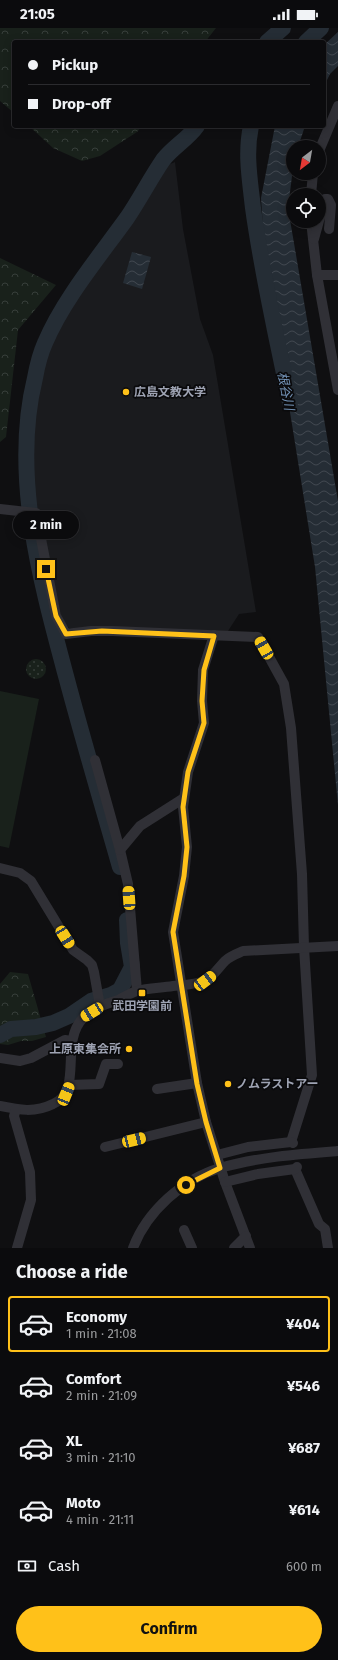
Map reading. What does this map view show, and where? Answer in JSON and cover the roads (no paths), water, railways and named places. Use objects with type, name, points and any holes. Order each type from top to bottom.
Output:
[{"type":"street","points":[[324,140],[338,106]]},
{"type":"street","points":[[313,245],[325,199],[328,199],[331,204],[330,230]]},
{"type":"street","points":[[312,228],[317,275],[338,390]]},
{"type":"street","points":[[317,275],[338,275]]},
{"type":"street","points":[[0,509],[36,513],[56,616],[66,634],[105,631],[258,637],[284,684],[291,728],[297,801],[312,1075],[292,1142],[248,1147],[217,1155]]},
{"type":"street","points":[[214,636],[204,670],[202,701],[204,723],[189,766],[184,798],[183,807],[186,854],[182,890],[173,932],[197,1084],[206,1122],[224,1182],[250,1248]]},
{"type":"street","points":[[95,760],[128,884],[137,991]]},
{"type":"street","points":[[120,850],[140,826],[184,798]]},
{"type":"street","points":[[0,868],[20,873],[31,881],[73,950],[92,965],[99,1001]]},
{"type":"street","points":[[0,1106],[16,1110],[33,1110],[48,1107],[59,1102],[66,1094],[69,1085],[71,1041],[75,1028],[83,1017],[99,1001],[137,991],[205,981],[217,972],[225,961],[231,956],[243,951],[338,946]]},
{"type":"street","points":[[0,1058],[20,1061],[31,1058],[65,1040],[71,1041]]},
{"type":"street","points":[[69,1085],[99,1084],[106,1064],[118,1064]]},
{"type":"street","points":[[157,1089],[197,1084]]},
{"type":"street","points":[[16,1110],[14,1116],[30,1172],[32,1200],[17,1248]]},
{"type":"street","points":[[105,1147],[206,1122]]},
{"type":"street","points":[[133,1248],[144,1227],[168,1198],[186,1185],[220,1168],[268,1158],[338,1151]]},
{"type":"street","points":[[224,1182],[258,1174],[296,1168],[319,1224],[325,1229],[328,1248]]},
{"type":"street","points":[[184,1230],[192,1248]]},
{"type":"street","points":[[234,1248],[246,1236]]},
{"type":"water","points":[[338,32],[338,66],[330,74],[326,82],[326,43]]},
{"type":"water","points":[[275,128],[304,128],[300,140],[286,140],[286,180],[292,180],[290,188],[286,188],[286,228],[291,228],[338,501],[338,805],[315,567],[265,257],[261,198]]},
{"type":"water","points":[[132,252],[151,257],[142,289],[123,283]]},
{"type":"waterway","points":[[269,40],[283,28]]},
{"type":"waterway","name":"根谷川","points":[[308,40],[321,28]]},
{"type":"waterway","points":[[120,867],[72,700],[47,604],[39,566],[32,528],[28,490],[26,452],[28,415],[40,356],[61,311],[82,279],[127,218],[163,160],[195,128]]},
{"type":"waterway","name":"根谷川","points":[[251,128],[248,157],[253,208],[265,282],[290,403]]},
{"type":"waterway","points":[[0,1035],[11,1029],[36,1027],[53,1023],[69,1016],[91,1001],[111,995],[120,990],[132,967],[128,943],[127,920]]},
{"type":"place","name":"広島文教大学","points":[[126,392]]},
{"type":"place","name":"武田学園前","points":[[142,993]]},
{"type":"place","name":"上原東集会所","points":[[129,1049]]},
{"type":"place","name":"ノムラストアー","points":[[228,1084]]}]
